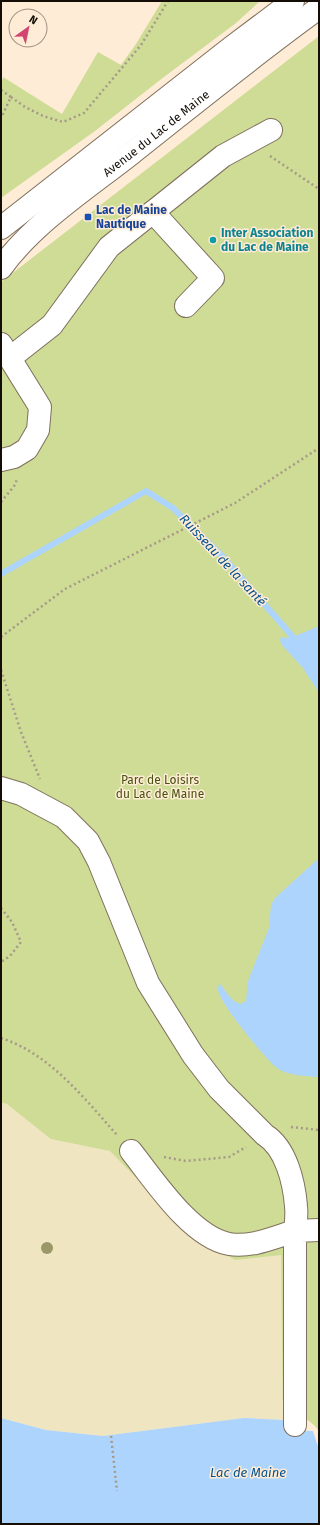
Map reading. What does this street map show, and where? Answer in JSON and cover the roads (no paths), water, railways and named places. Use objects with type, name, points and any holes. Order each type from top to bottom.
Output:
[{"type":"street","name":"Avenue du Lac de Maine","points":[[1,228],[196,74],[293,1]]},
{"type":"street","name":"Avenue du Lac de Maine","points":[[1,268],[20,244],[57,212],[279,37],[319,8]]},
{"type":"street","points":[[1,460],[14,457],[27,448],[38,430],[40,407],[5,351],[52,325],[109,247],[223,156],[271,130]]},
{"type":"street","points":[[153,212],[213,278],[186,306]]},
{"type":"street","points":[[1,788],[21,794],[64,817],[88,841],[99,862],[151,989],[193,1055],[219,1089],[265,1135],[273,1140],[282,1156],[293,1185],[296,1207],[295,1425]]},
{"type":"street","points":[[131,1151],[180,1212],[198,1228],[214,1238],[230,1244],[247,1244],[295,1231],[319,1230]]},
{"type":"water","points":[[319,626],[319,693],[303,668],[281,644],[280,638],[293,637]]},
{"type":"water","points":[[319,858],[319,1077],[286,1073],[277,1068],[253,1042],[227,1007],[218,990],[219,983],[229,996],[237,1003],[241,1004],[246,1001],[248,981],[269,928],[271,905],[275,898]]},
{"type":"water","name":"Lac de Maine","points":[[1,1418],[46,1430],[103,1436],[244,1418],[283,1420],[284,1430],[313,1431],[319,1450],[319,1524],[1,1524]]},
{"type":"waterway","name":"Ruisseau de la santé","points":[[1,574],[146,491],[173,508],[224,558],[293,637]]},
{"type":"place","name":"Lac de Maine Nautique","points":[[88,217]]},
{"type":"place","name":"Inter Association du Lac de Maine","points":[[213,240]]},
{"type":"park label","name":"Parc de Loisirs du Lac de Maine","points":[[160,787]]}]
